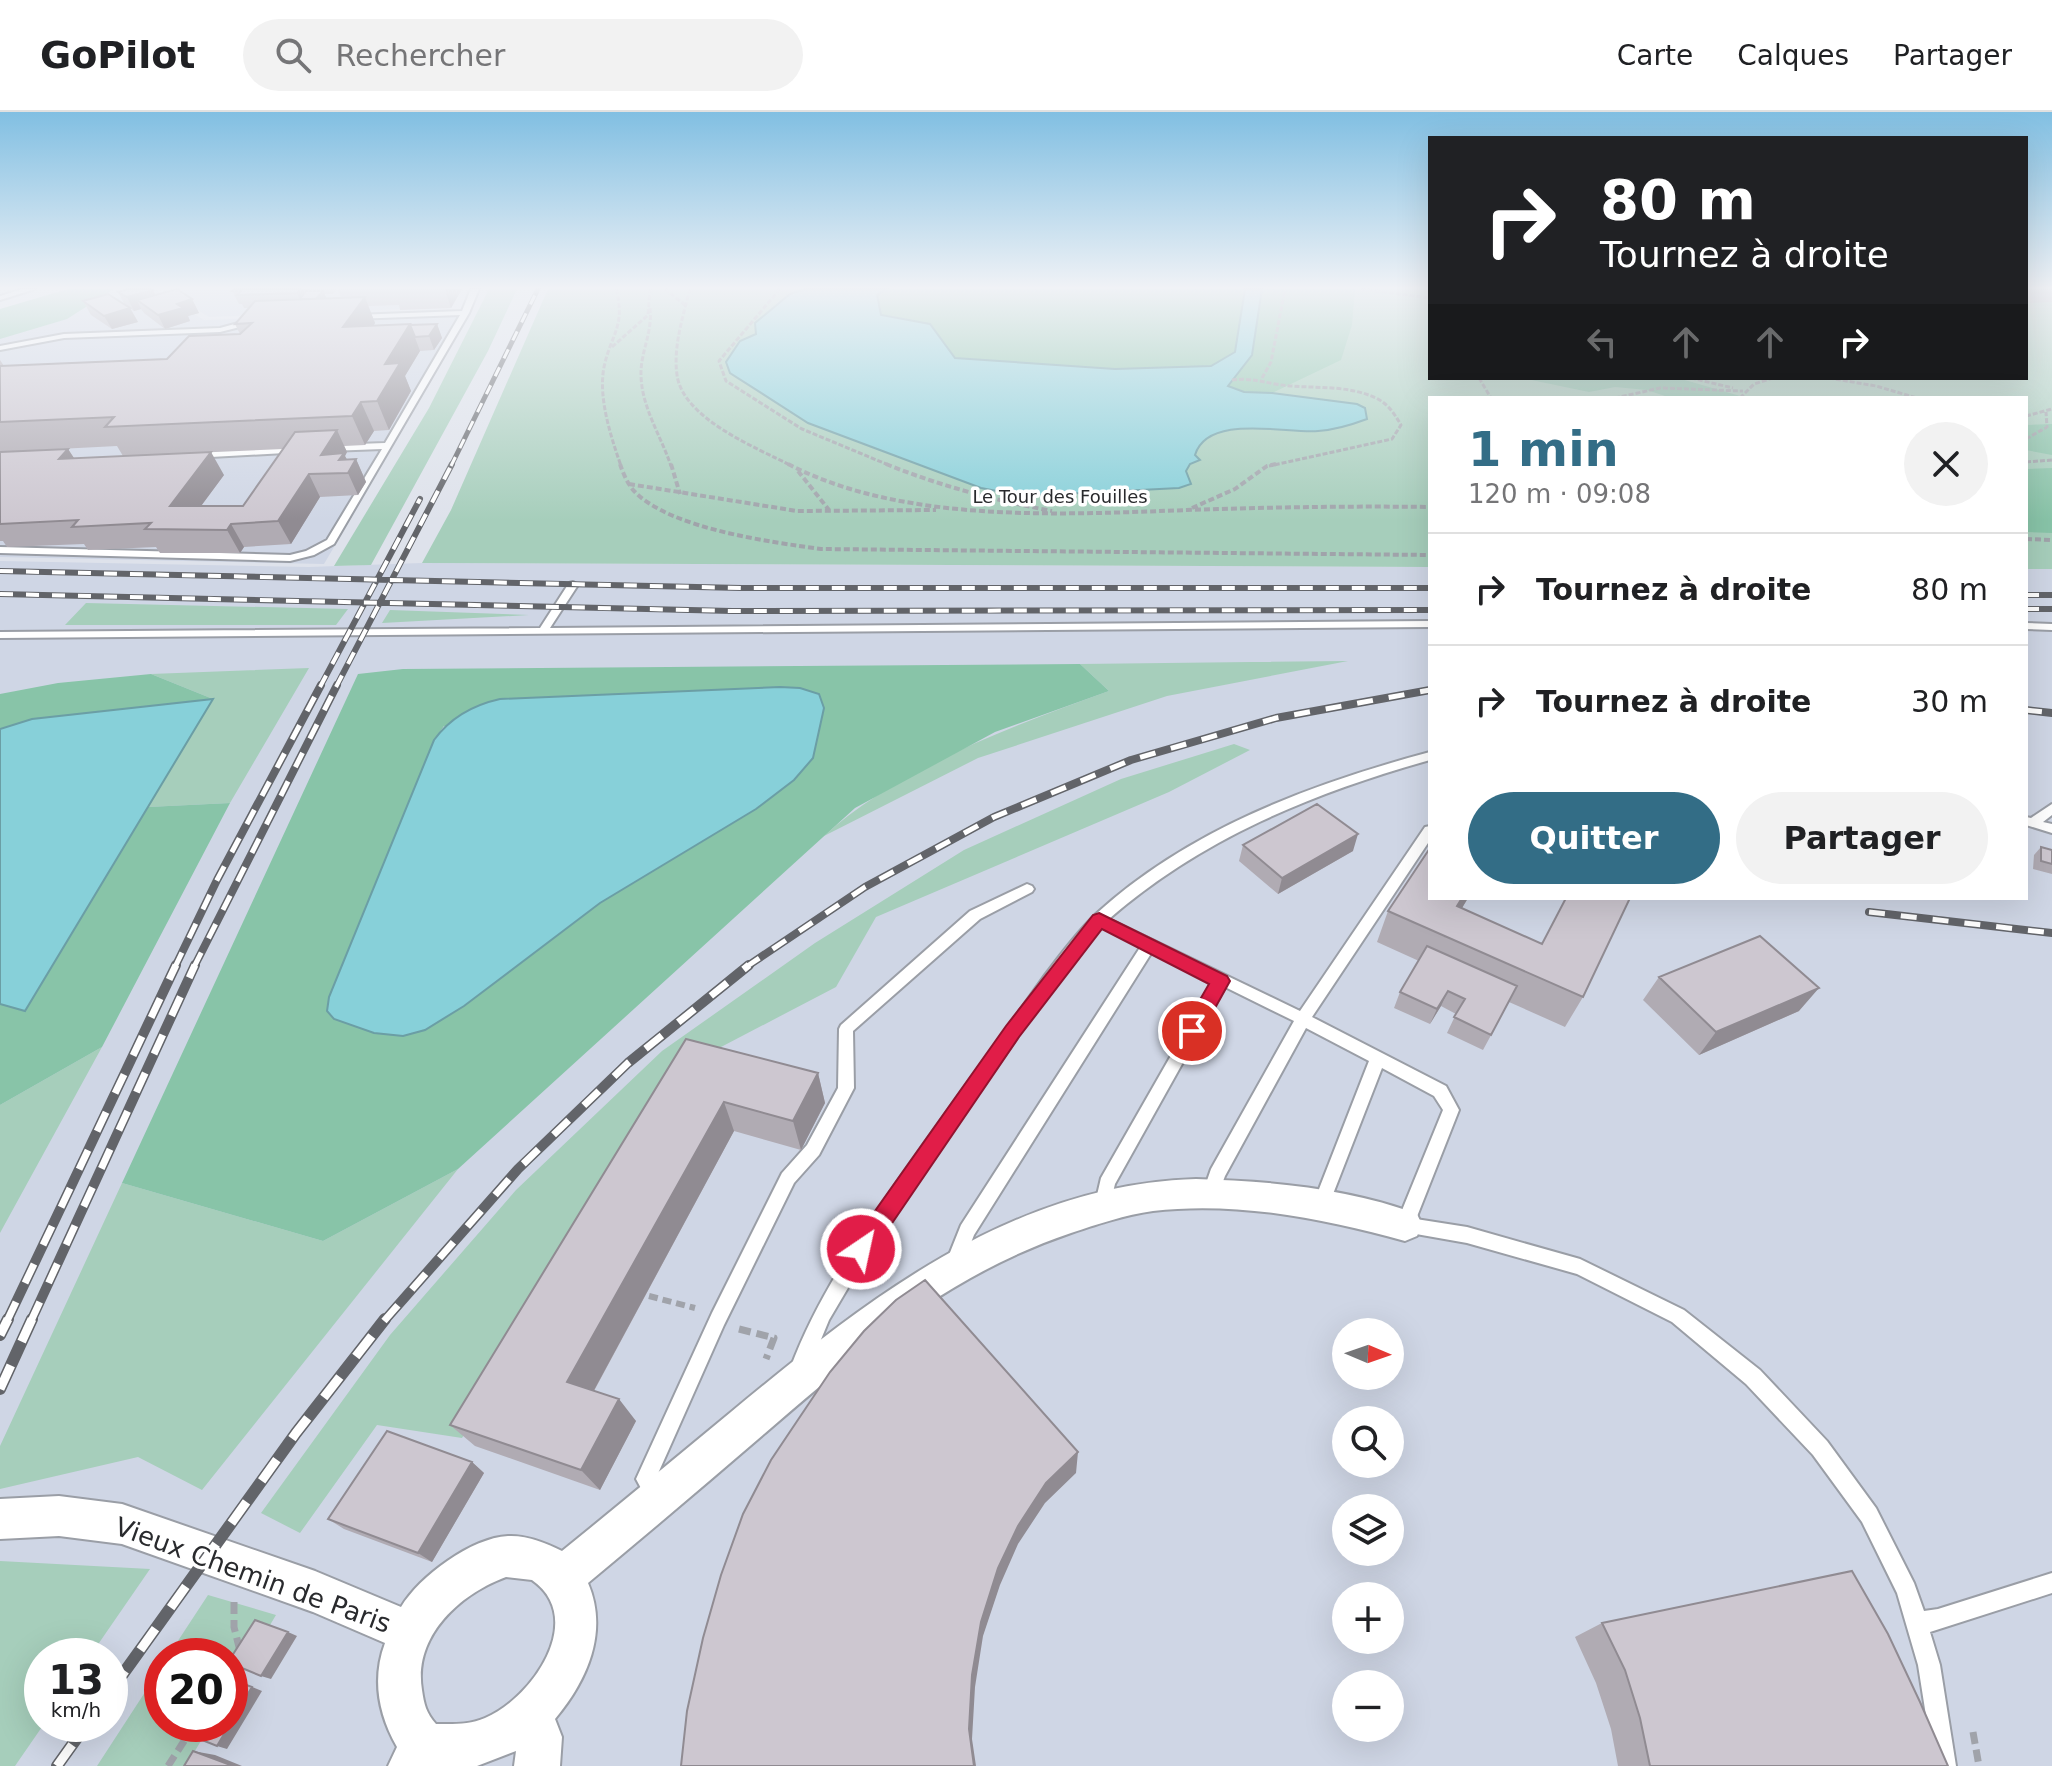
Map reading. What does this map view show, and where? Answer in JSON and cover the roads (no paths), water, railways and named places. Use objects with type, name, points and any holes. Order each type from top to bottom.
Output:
[{"type":"street","points":[[561,1579],[657,1498],[778,1377],[953,1268],[1025,1234],[1102,1208],[1163,1195],[1210,1195],[1320,1207],[1405,1225]]},
{"type":"street","name":"Vieux Chemin de Paris","points":[[0,1519],[59,1516],[122,1524],[315,1592],[410,1632]]},
{"type":"street","points":[[506,1556],[531,1558],[553,1569],[561,1579],[568,1588],[576,1615],[574,1648],[563,1683],[533,1721],[513,1738],[482,1752],[418,1755],[399,1695],[400,1664],[410,1632],[428,1603],[452,1579],[478,1564],[506,1556]]},
{"type":"street","points":[[533,1721],[540,1737],[537,1766]]},
{"type":"lane","points":[[0,550],[290,558],[310,553],[331,542],[434,366]]},
{"type":"lane","points":[[186,455],[388,446]]},
{"type":"lane","points":[[544,629],[573,585]]},
{"type":"lane","points":[[0,635],[1428,624]]},
{"type":"lane","points":[[2028,626],[2052,627]]},
{"type":"lane","points":[[778,1377],[810,1336],[829,1297],[951,1118],[1048,983],[1099,920],[1175,860],[1243,825],[1308,797],[1428,757]]},
{"type":"lane","points":[[2029,822],[2052,808]]},
{"type":"lane","points":[[2029,822],[2052,829]]},
{"type":"lane","points":[[1210,1195],[1217,1174],[1303,1019],[1428,833]]},
{"type":"lane","points":[[657,1498],[646,1479],[718,1319],[788,1178],[813,1150],[846,1088],[846,1029],[975,915],[1027,889]]},
{"type":"lane","points":[[1099,920],[1303,1019],[1440,1091],[1451,1110],[1405,1225],[1467,1235],[1580,1267],[1678,1316],[1704,1334],[1753,1377],[1820,1448],[1869,1515],[1907,1590],[1929,1665],[1945,1766]]},
{"type":"lane","points":[[953,1268],[967,1231],[1149,945]]},
{"type":"lane","points":[[1102,1208],[1107,1183],[1221,981]]},
{"type":"lane","points":[[1320,1207],[1378,1059]]},
{"type":"lane","points":[[1917,1623],[1938,1620],[2052,1583]]},
{"type":"water","points":[[728,366],[1074,366],[1115,369],[1243,366],[1228,386],[1244,392],[1357,404],[1365,408],[1367,419],[1324,430],[1250,428],[1215,434],[1203,442],[1195,455],[1200,460],[1190,464],[1186,471],[1191,484],[1179,488],[1023,496],[981,488],[808,423],[730,373]]},
{"type":"water","points":[[800,688],[819,694],[824,708],[813,758],[794,780],[756,809],[600,903],[464,1006],[425,1030],[403,1036],[374,1033],[334,1019],[327,1011],[329,997],[434,740],[455,719],[471,709],[500,699]]},
{"type":"water","points":[[213,699],[25,1011],[0,1004],[0,729],[32,719]]},
{"type":"railway","points":[[452,465],[500,366]]},
{"type":"railway","points":[[392,580],[452,465]]},
{"type":"railway","points":[[377,580],[420,499]]},
{"type":"railway","points":[[0,571],[377,580]]},
{"type":"railway","points":[[365,602],[377,580]]},
{"type":"railway","points":[[377,580],[392,580]]},
{"type":"railway","points":[[380,603],[392,580]]},
{"type":"railway","points":[[392,580],[741,588],[1428,588]]},
{"type":"railway","points":[[0,594],[365,602]]},
{"type":"railway","points":[[2028,595],[2052,595]]},
{"type":"railway","points":[[320,687],[365,602]]},
{"type":"railway","points":[[365,602],[380,603]]},
{"type":"railway","points":[[336,687],[380,603]]},
{"type":"railway","points":[[380,603],[732,611],[1428,610]]},
{"type":"railway","points":[[2028,609],[2052,609]]},
{"type":"railway","points":[[175,967],[217,880],[321,685]]},
{"type":"railway","points":[[195,965],[337,685]]},
{"type":"railway","points":[[746,967],[865,887],[994,817],[1131,760],[1276,718],[1428,690]]},
{"type":"railway","points":[[2028,710],[2052,713]]},
{"type":"railway","points":[[1869,912],[2052,933]]},
{"type":"railway","points":[[7,1321],[176,965]]},
{"type":"railway","points":[[31,1321],[195,965]]},
{"type":"railway","points":[[384,1321],[518,1169],[628,1063],[749,965]]},
{"type":"railway","points":[[0,1389],[32,1319]]},
{"type":"railway","points":[[128,1667],[296,1433],[385,1319]]},
{"type":"railway","points":[[0,1335],[7,1321]]},
{"type":"railway","points":[[57,1766],[74,1742]]}]
